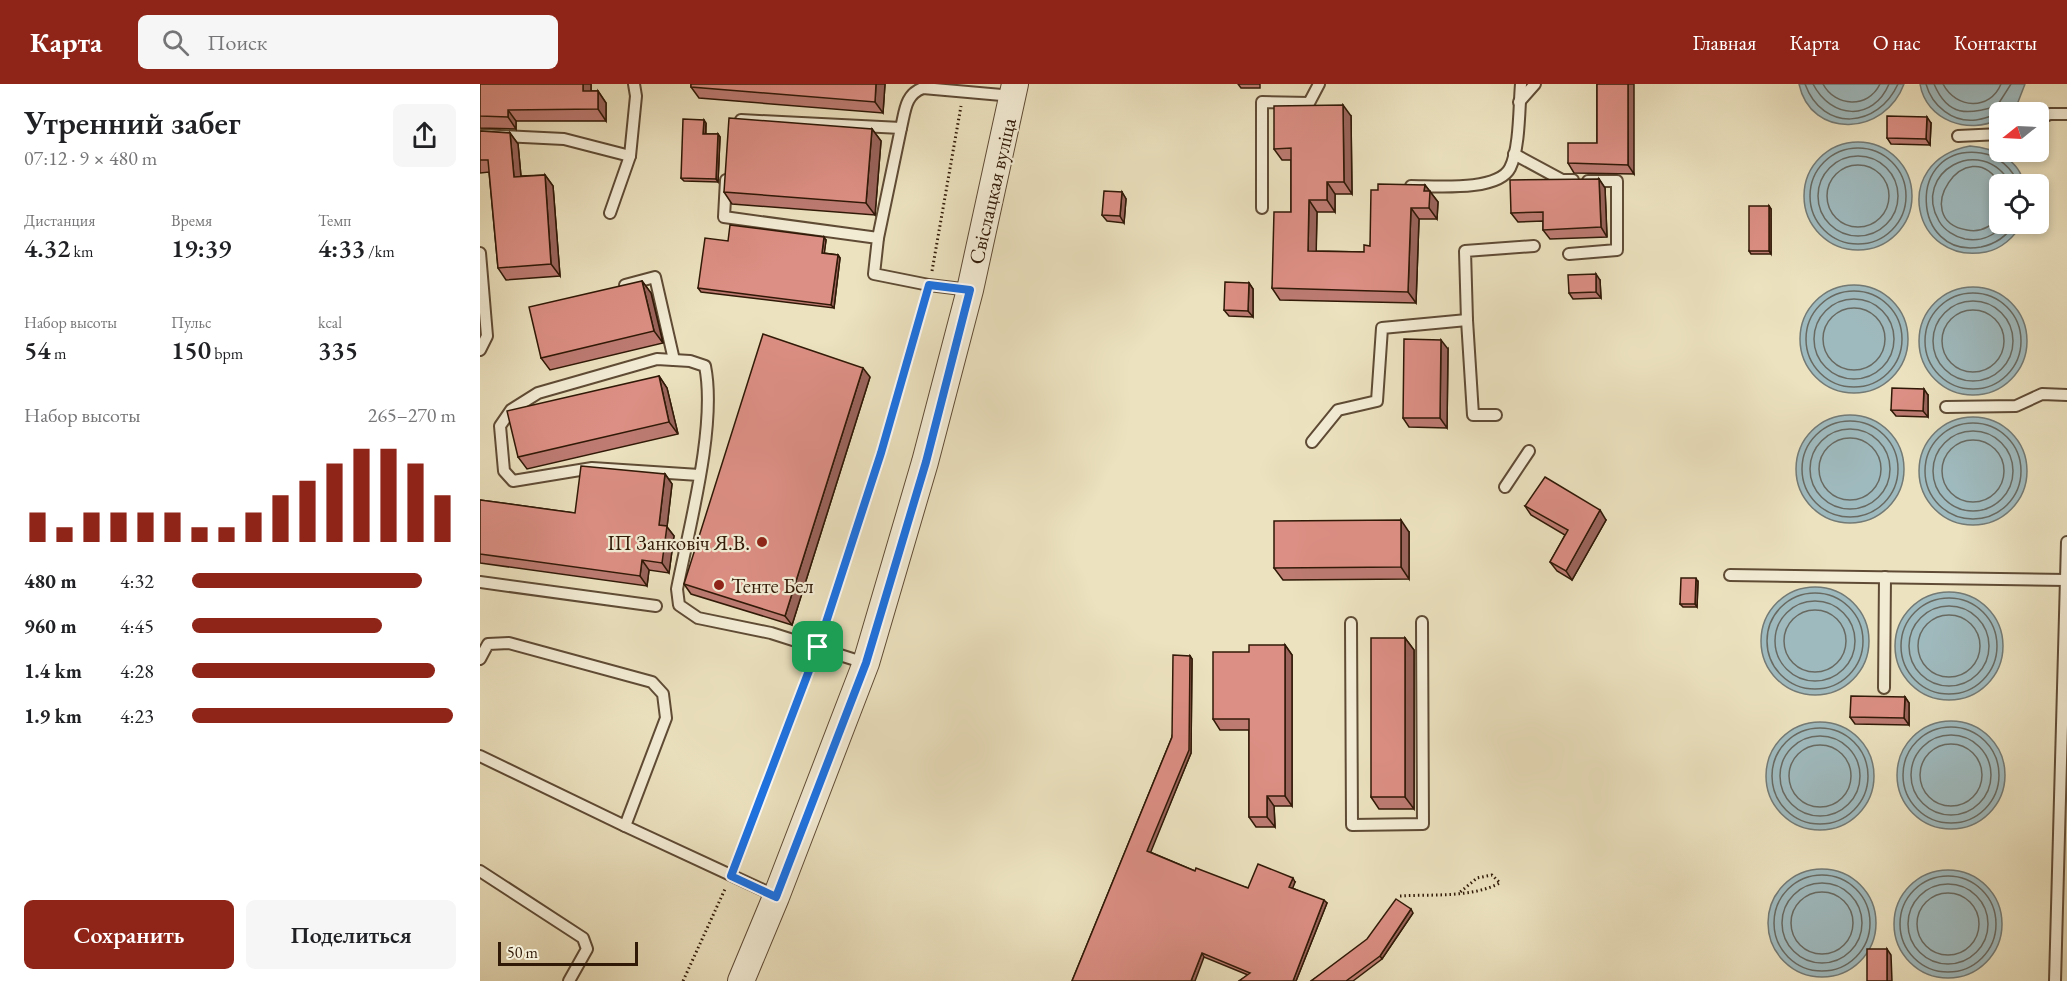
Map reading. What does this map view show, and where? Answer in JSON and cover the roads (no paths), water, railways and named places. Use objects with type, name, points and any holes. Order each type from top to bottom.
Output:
[{"type":"street","name":"Свіслацкая вуліца","points":[[741,981],[776,897],[866,663],[926,462],[970,290],[1014,90]]},
{"type":"lane","points":[[610,213],[630,156],[636,96],[634,84]]},
{"type":"lane","points":[[1262,208],[1262,102],[1310,103],[1319,84]]},
{"type":"lane","points":[[1400,186],[1464,186],[1503,177],[1510,169],[1514,154],[1521,84]]},
{"type":"lane","points":[[1520,102],[1535,84]]},
{"type":"lane","points":[[970,290],[929,285],[874,274],[878,238],[901,128],[908,98],[913,91],[933,88],[964,91],[1014,90]]},
{"type":"lane","points":[[2049,114],[2067,114]]},
{"type":"lane","points":[[728,131],[735,122],[745,119],[901,128]]},
{"type":"lane","points":[[480,135],[564,139],[630,156]]},
{"type":"lane","points":[[1958,136],[1989,135]]},
{"type":"lane","points":[[1514,154],[1562,180],[1617,181],[1617,250],[1569,254]]},
{"type":"lane","points":[[727,163],[724,217],[878,238]]},
{"type":"lane","points":[[1496,415],[1473,416],[1465,251],[1534,246]]},
{"type":"lane","points":[[480,253],[487,336],[480,350]]},
{"type":"lane","points":[[611,288],[655,277],[674,360]]},
{"type":"lane","points":[[1312,442],[1338,410],[1377,401],[1382,328],[1467,320]]},
{"type":"lane","points":[[699,475],[592,468],[513,481],[504,471],[500,426],[511,410],[538,393],[657,359],[690,361],[705,366],[709,389],[699,475],[677,589],[679,605],[698,618],[771,633],[866,663]]},
{"type":"lane","points":[[1946,407],[2016,406],[2042,394],[2067,394]]},
{"type":"lane","points":[[1505,487],[1529,452]]},
{"type":"lane","points":[[2055,981],[2066,691],[2067,542]]},
{"type":"lane","points":[[1730,575],[2066,580]]},
{"type":"lane","points":[[1884,688],[1885,577]]},
{"type":"lane","points":[[480,582],[656,606]]},
{"type":"lane","points":[[1350,623],[1352,825],[1423,824],[1422,622]]},
{"type":"lane","points":[[480,659],[488,644],[509,643],[652,682],[663,694],[666,718],[625,826]]},
{"type":"lane","points":[[480,756],[776,897]]},
{"type":"lane","points":[[480,871],[583,938],[587,949],[569,981]]},
{"type":"water","points":[[1799,84],[1904,84],[1895,101],[1881,114],[1866,122],[1849,124],[1832,122],[1818,115],[1806,102]]},
{"type":"water","points":[[1920,84],[2025,84],[2018,102],[1989,102],[1989,123],[1987,124],[1962,125],[1950,121],[1940,116],[1924,97]]},
{"type":"water","points":[[1858,142],[1879,146],[1896,158],[1908,175],[1912,196],[1908,217],[1896,234],[1879,246],[1858,250],[1837,246],[1820,234],[1808,217],[1804,196],[1808,175],[1820,158],[1837,146]]},
{"type":"water","points":[[1970,146],[1979,147],[1989,149],[1989,162],[2011,162],[2017,168],[2020,174],[1989,174],[1989,234],[2014,234],[2007,242],[1986,252],[1961,252],[1941,243],[1927,229],[1920,210],[1920,190],[1928,171],[1944,155]]},
{"type":"water","points":[[1854,285],[1875,289],[1892,301],[1904,318],[1908,339],[1904,360],[1892,377],[1875,389],[1854,393],[1833,389],[1816,377],[1804,360],[1800,339],[1804,318],[1816,301],[1833,289]]},
{"type":"water","points":[[1973,287],[1994,291],[2011,303],[2023,320],[2027,341],[2023,362],[2011,379],[1994,391],[1973,395],[1952,391],[1935,379],[1923,362],[1919,341],[1923,320],[1935,303],[1952,291]]},
{"type":"water","points":[[1850,415],[1871,419],[1888,431],[1900,448],[1904,469],[1900,490],[1888,507],[1871,519],[1850,523],[1829,519],[1812,507],[1800,490],[1796,469],[1800,448],[1812,431],[1829,419]]},
{"type":"water","points":[[1973,417],[1994,421],[2011,433],[2023,450],[2027,471],[2023,492],[2011,509],[1994,521],[1973,525],[1952,521],[1935,509],[1923,492],[1919,471],[1923,450],[1935,433],[1952,421]]},
{"type":"water","points":[[1815,587],[1836,591],[1853,603],[1865,620],[1869,641],[1865,662],[1853,679],[1836,691],[1815,695],[1794,691],[1777,679],[1765,662],[1761,641],[1765,620],[1777,603],[1794,591]]},
{"type":"water","points":[[1949,592],[1970,596],[1987,608],[1999,625],[2003,646],[1999,667],[1987,684],[1970,696],[1949,700],[1928,696],[1911,684],[1899,667],[1895,646],[1899,625],[1911,608],[1928,596]]},
{"type":"water","points":[[1951,721],[1972,725],[1989,737],[2001,754],[2005,775],[2001,796],[1989,813],[1972,825],[1951,829],[1930,825],[1913,813],[1901,796],[1897,775],[1901,754],[1913,737],[1930,725]]},
{"type":"water","points":[[1820,722],[1841,726],[1858,738],[1870,755],[1874,776],[1870,797],[1858,814],[1841,826],[1820,830],[1799,826],[1782,814],[1770,797],[1766,776],[1770,755],[1782,738],[1799,726]]},
{"type":"water","points":[[1822,869],[1843,873],[1860,885],[1872,902],[1876,923],[1872,944],[1860,961],[1843,973],[1822,977],[1801,973],[1784,961],[1772,944],[1768,923],[1772,902],[1784,885],[1801,873]]},
{"type":"water","points":[[1948,870],[1969,874],[1986,886],[1998,903],[2002,924],[1998,945],[1986,962],[1969,974],[1948,978],[1927,974],[1910,962],[1898,945],[1894,924],[1898,903],[1910,886],[1927,874]]},
{"type":"place","name":"ІП Занковіч Я.В.","points":[[762,542]]},
{"type":"place","name":"Тенте Бел","points":[[719,585]]}]
